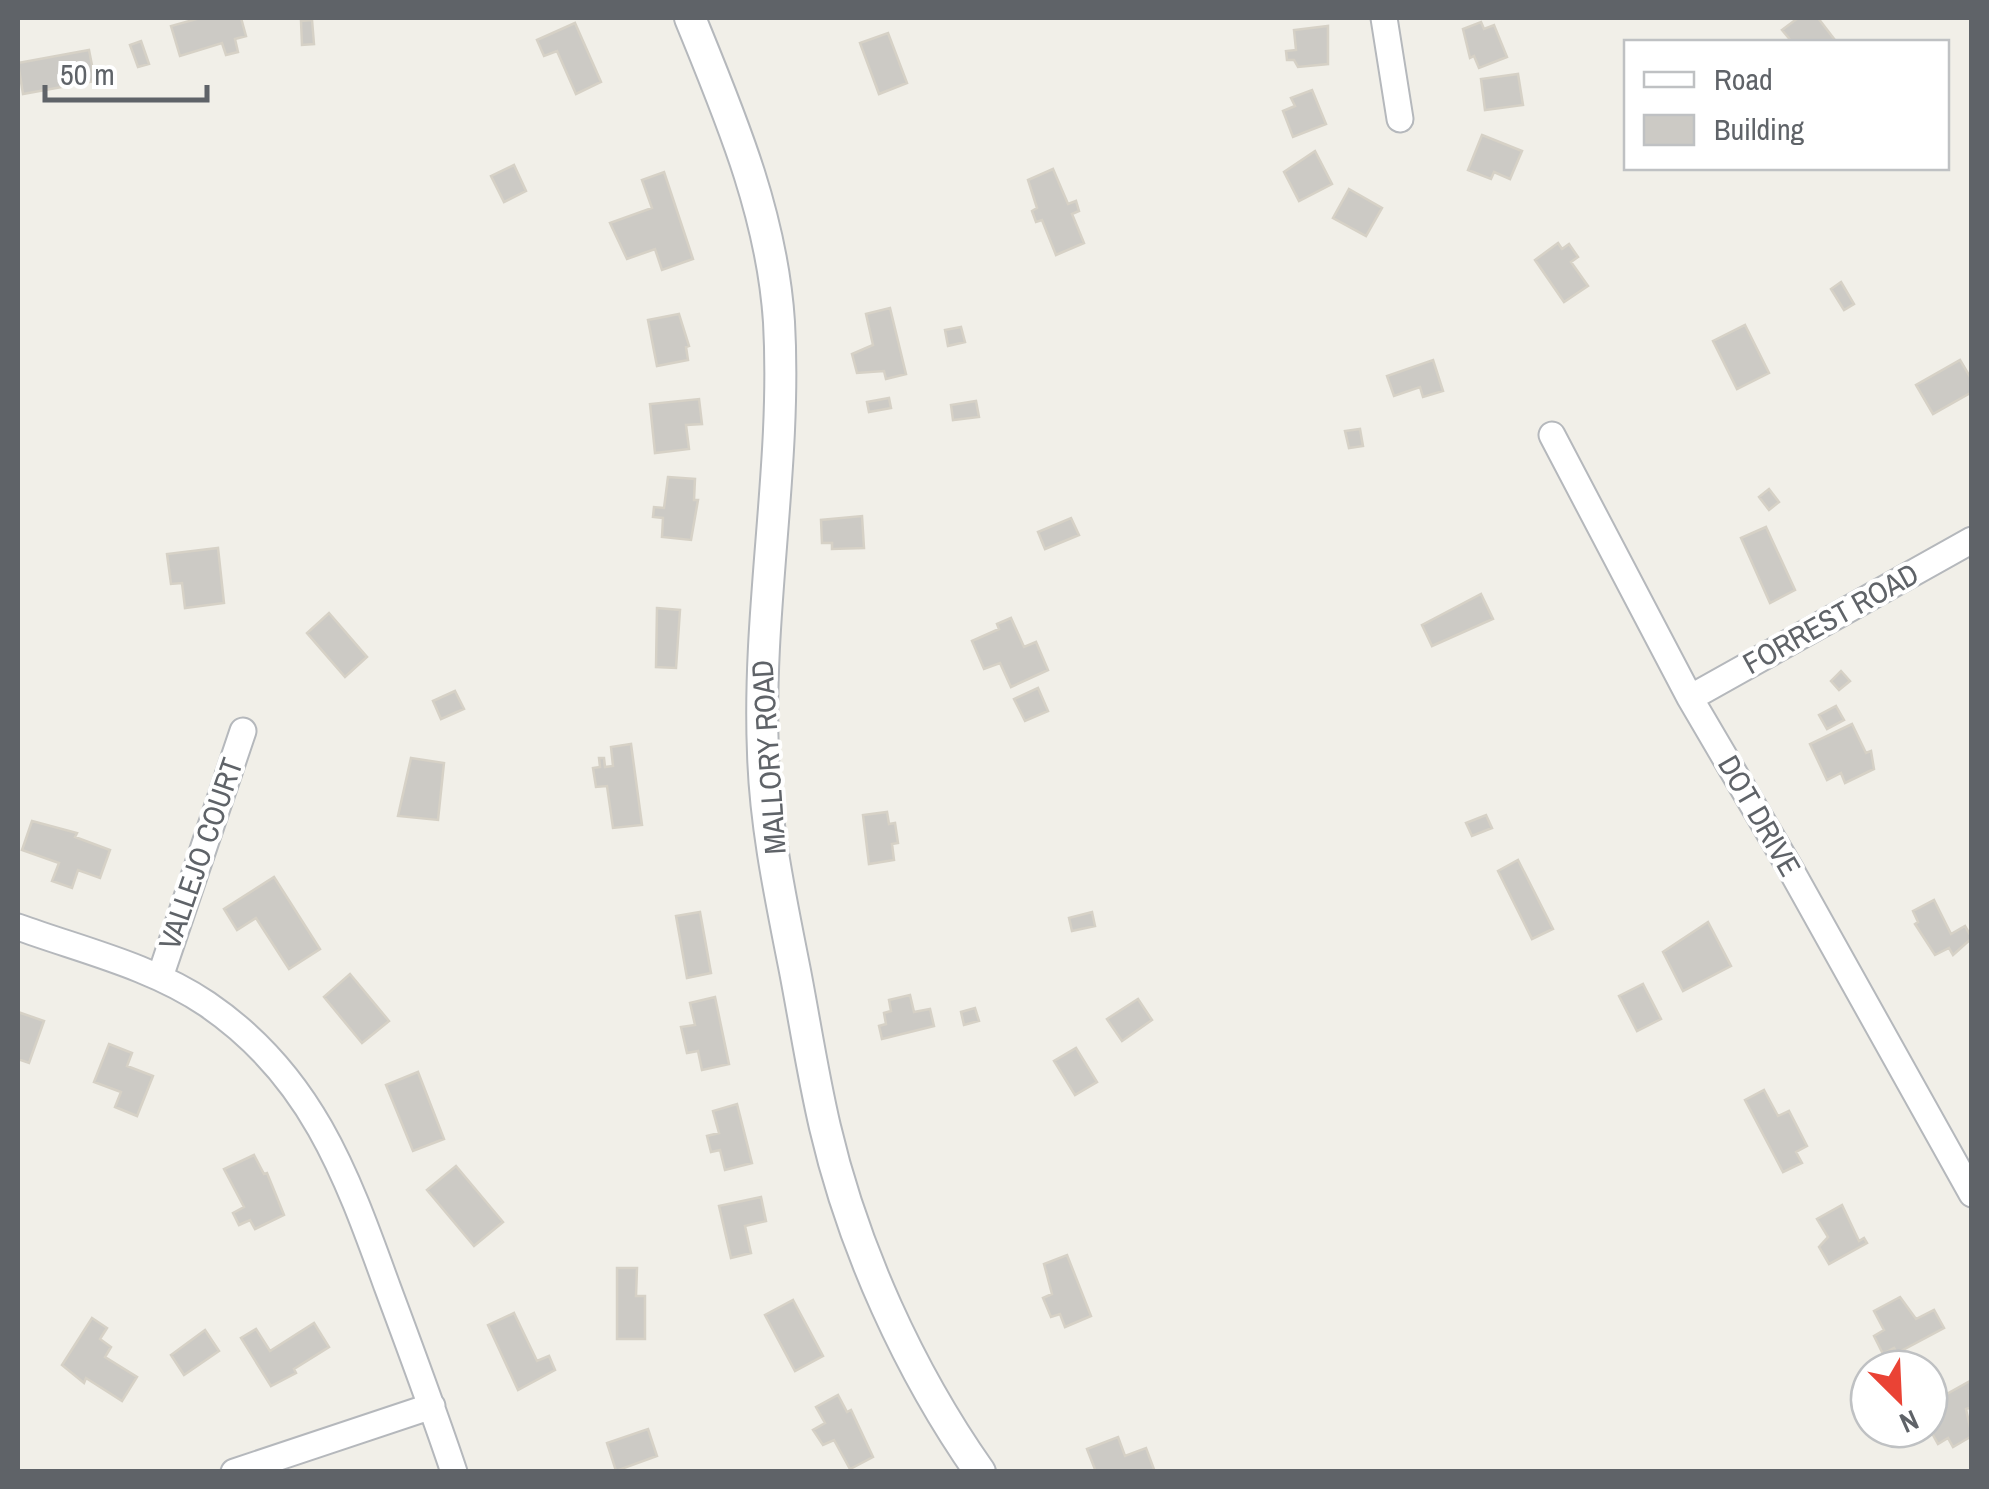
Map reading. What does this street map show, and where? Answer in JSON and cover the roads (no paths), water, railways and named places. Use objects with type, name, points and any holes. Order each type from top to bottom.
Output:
[{"type":"street","name":"MALLORY ROAD","points":[[690,18],[758,200],[779,319],[780,382],[762,625],[762,756],[777,878],[826,1130],[860,1240],[903,1340],[980,1472]]},
{"type":"street","points":[[1384,18],[1400,118]]},
{"type":"street","name":"DOT DRIVE","points":[[1552,435],[1690,698],[1792,870],[1972,1194]]},
{"type":"street","name":"FORREST ROAD","points":[[1690,698],[1972,540]]},
{"type":"street","name":"VALLEJO COURT","points":[[160,977],[243,731]]},
{"type":"street","points":[[18,928],[160,977],[246,1034],[283,1071],[318,1118],[349,1182],[454,1472]]},
{"type":"street","points":[[234,1472],[432,1406]]}]
